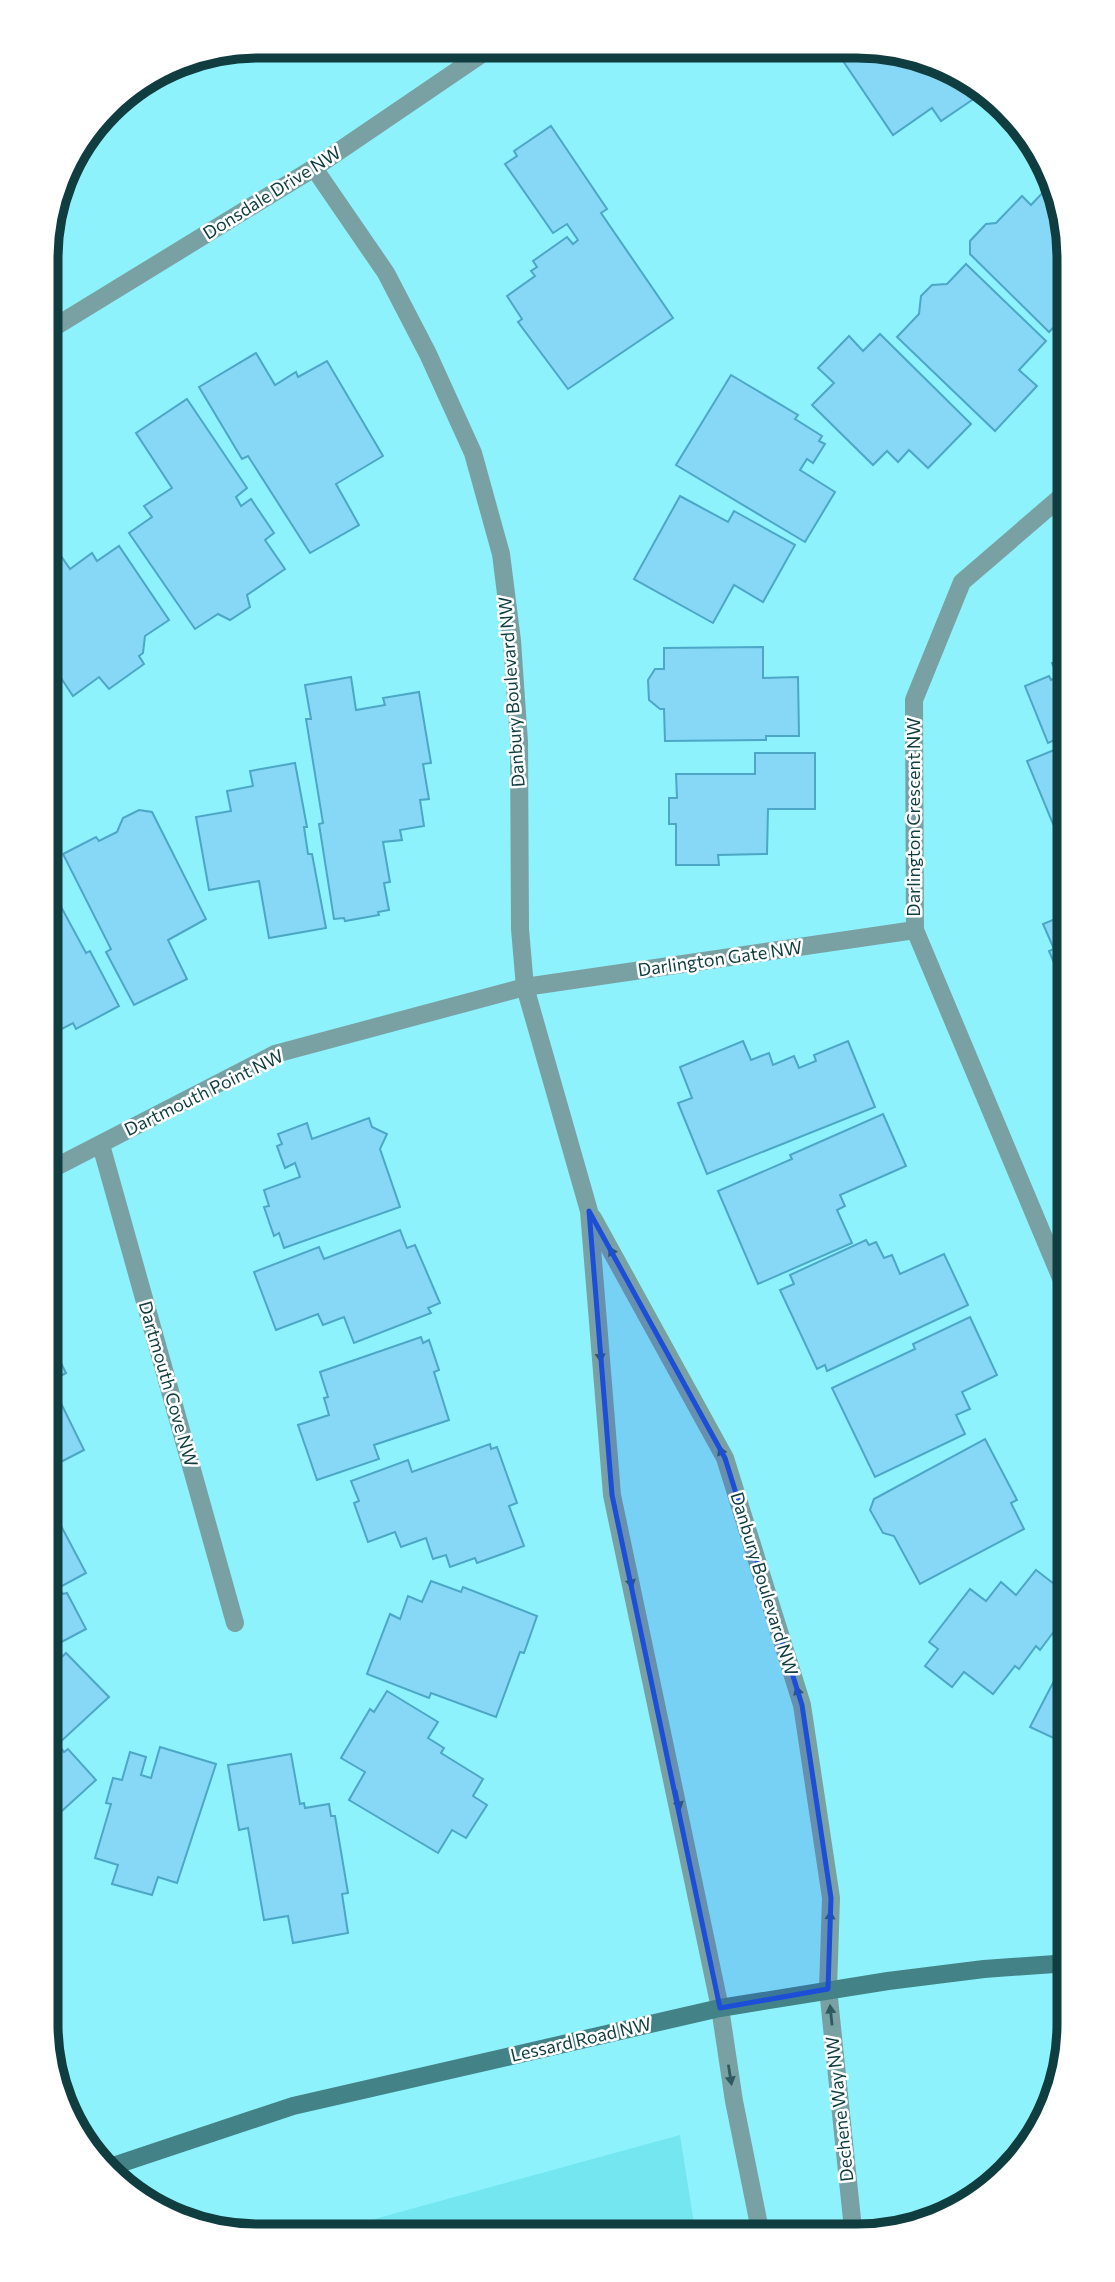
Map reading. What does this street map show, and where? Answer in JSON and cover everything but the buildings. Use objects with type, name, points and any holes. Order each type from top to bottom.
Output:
[{"type":"main road","name":"Lessard Road NW","points":[[115,2165],[293,2106],[720,2008],[828,1989],[984,1969],[1057,1964]]},
{"type":"street","name":"Donsdale Drive NW","points":[[58,325],[314,168],[476,58]]},
{"type":"street","name":"Danbury Boulevard NW","points":[[314,168],[386,273],[428,354],[473,453],[501,554],[512,641],[519,742],[520,929],[525,987],[589,1211],[612,1495],[720,2008]]},
{"type":"street","name":"Darlington Crescent NW","points":[[1057,500],[962,582],[914,700],[915,930],[1057,1269]]},
{"type":"street","name":"Darlington Gate NW","points":[[525,987],[915,930]]},
{"type":"street","name":"Dartmouth Point NW","points":[[58,1166],[275,1054],[525,987]]},
{"type":"street","name":"Dartmouth Cove NW","points":[[101,1144],[235,1623]]},
{"type":"street","name":"Danbury Boulevard NW","points":[[589,1211],[725,1458],[802,1705],[831,1898],[828,1989]]},
{"type":"street","name":"Dechene Way NW","points":[[828,1989],[852,2224]]},
{"type":"street","points":[[720,2008],[734,2101],[760,2224]]},
{"type":"highlighted area","points":[[589,1211],[725,1458],[802,1705],[831,1898],[828,1989],[720,2008],[612,1495]]},
{"type":"shaded area","points":[[680,2135],[694,2224],[357,2224]]}]
